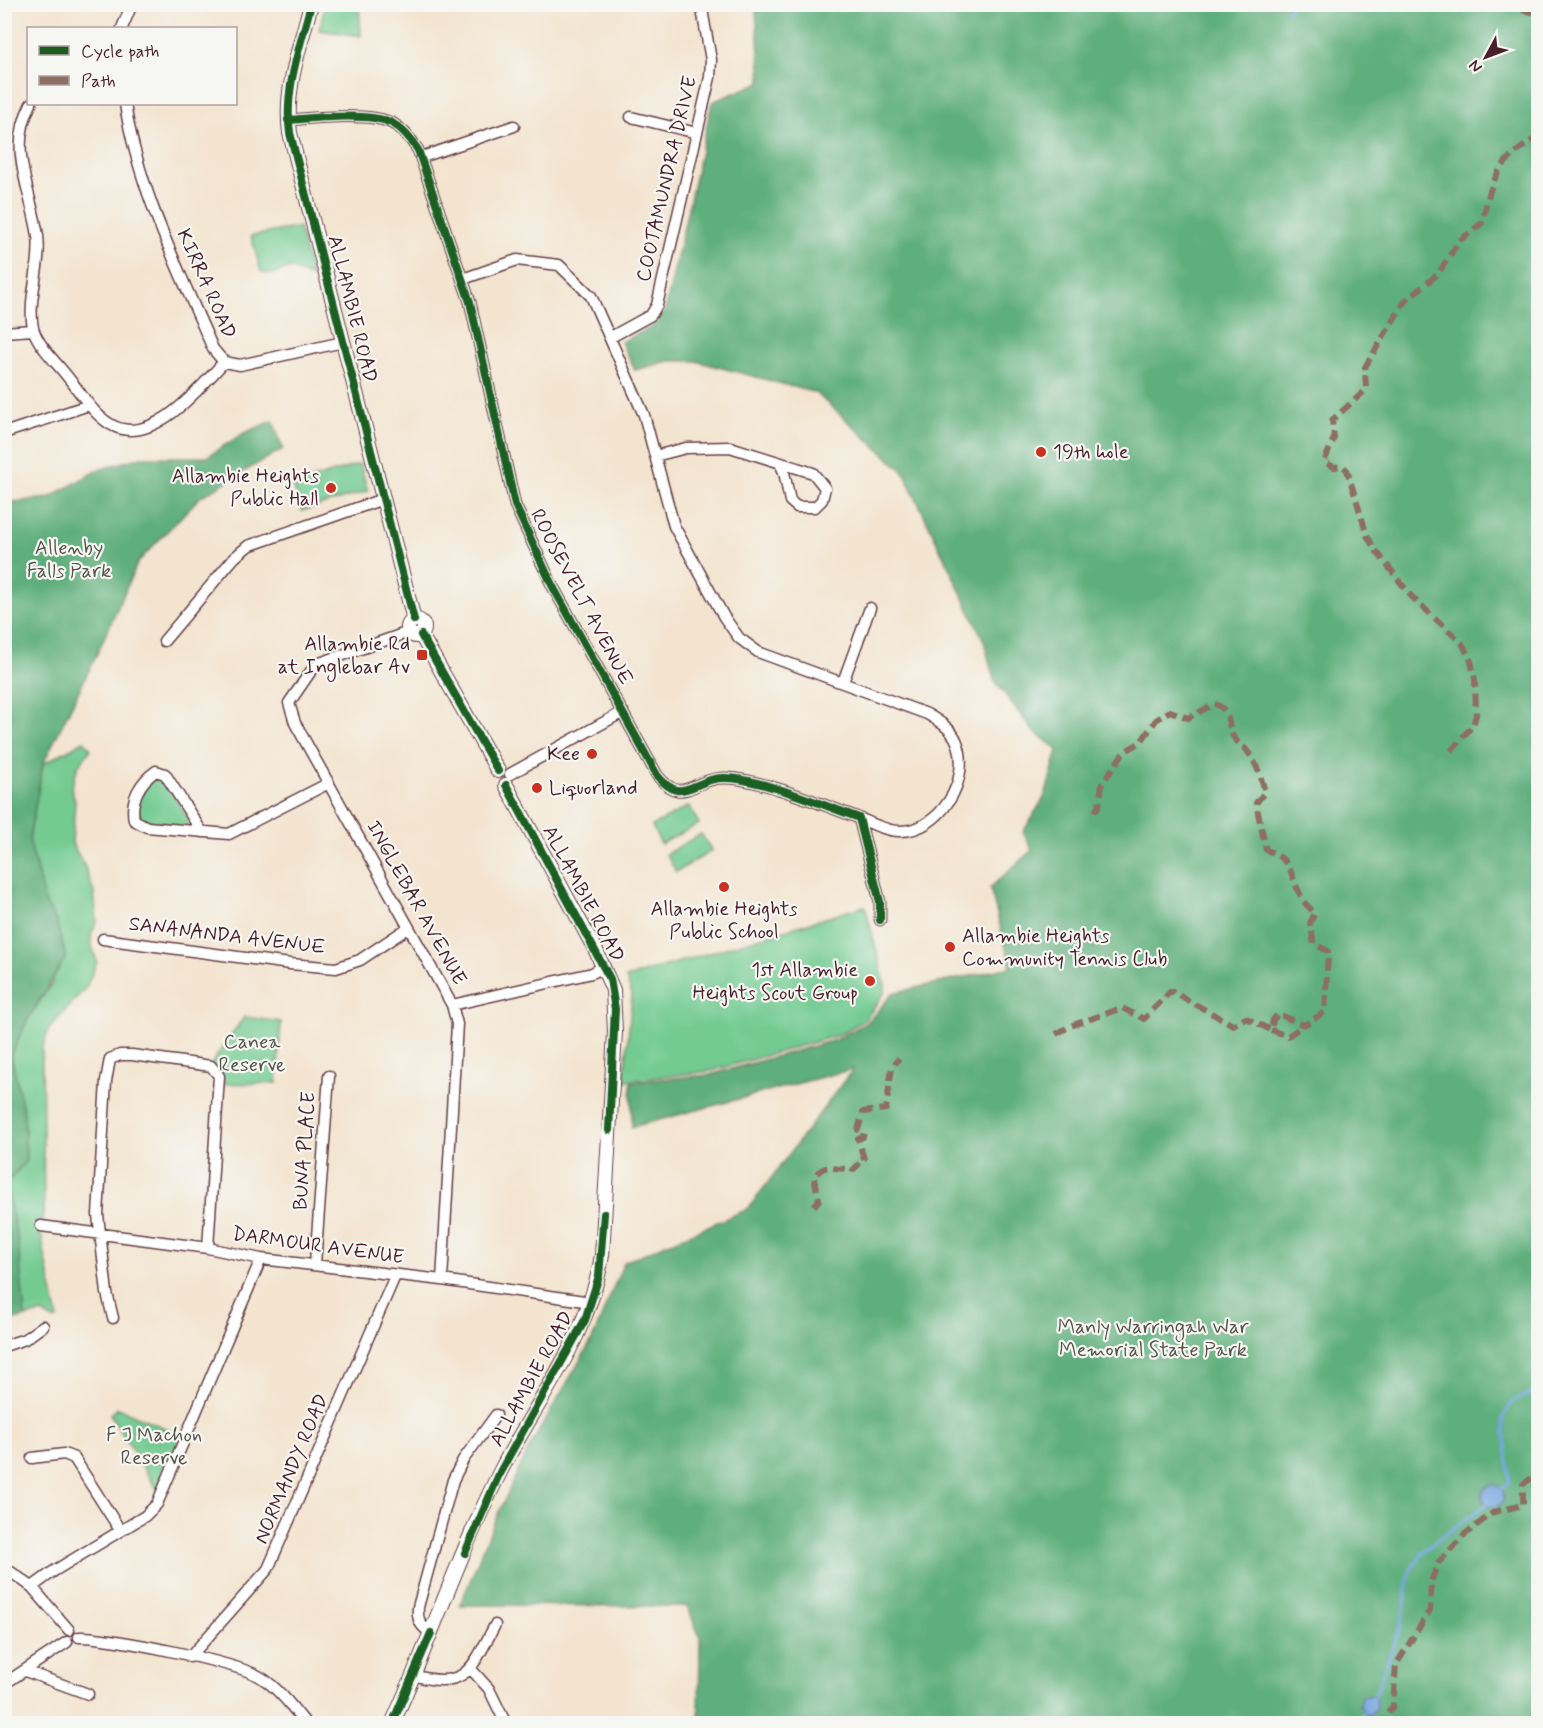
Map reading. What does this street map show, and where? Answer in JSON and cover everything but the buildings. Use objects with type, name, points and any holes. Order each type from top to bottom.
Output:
[{"type":"main road","name":"ALLAMBIE ROAD","points":[[312,4],[291,83],[288,120],[414,629],[505,777],[604,967],[613,990],[615,1032],[602,1255],[591,1302],[577,1336],[497,1479],[392,1724]]},
{"type":"street","points":[[122,27],[132,4]]},
{"type":"street","name":"COOTAMUNDRA DRIVE","points":[[610,337],[651,315],[657,305],[698,133],[711,60],[702,4]]},
{"type":"street","points":[[31,105],[20,131],[20,163],[38,238],[32,310],[33,330],[89,405],[109,423],[125,431],[144,430],[180,406],[224,362]]},
{"type":"street","name":"KIRRA ROAD","points":[[125,105],[149,198],[213,349],[224,362],[240,365],[343,342]]},
{"type":"street","points":[[631,117],[698,133]]},
{"type":"street","name":"ROOSEVELT AVENUE","points":[[288,120],[372,118],[388,121],[406,133],[422,157],[463,279],[515,505],[552,585],[666,787],[680,791],[699,787],[711,779],[739,779],[896,831],[921,826],[948,805],[960,772],[960,752],[957,741],[944,725],[927,714],[758,652],[739,638],[724,617],[674,526],[644,415],[591,296],[559,265],[517,260],[463,279]]},
{"type":"street","points":[[422,157],[514,126]]},
{"type":"street","points":[[4,332],[33,330]]},
{"type":"street","points":[[4,433],[89,405]]},
{"type":"street","points":[[655,456],[686,448],[714,445],[730,447],[813,473],[825,488],[822,500],[815,507],[797,507],[790,501],[780,463]]},
{"type":"street","points":[[164,641],[234,558],[248,546],[382,499]]},
{"type":"street","points":[[843,682],[870,608]]},
{"type":"street","name":"INGLEBAR AVENUE","points":[[414,629],[320,663],[311,670],[289,703],[290,714],[452,1005],[458,1024],[442,1280]]},
{"type":"street","points":[[505,777],[623,712]]},
{"type":"street","points":[[202,832],[165,774],[156,771],[149,776],[134,798],[134,820],[147,827],[220,834],[238,831],[329,783]]},
{"type":"street","points":[[859,818],[880,902],[880,920]]},
{"type":"street","name":"SANANANDA AVENUE","points":[[103,939],[336,968],[360,960],[408,928]]},
{"type":"street","points":[[452,1005],[592,973],[604,967]]},
{"type":"street","points":[[113,1318],[99,1232],[105,1082],[110,1059],[120,1055],[132,1055],[211,1066],[219,1076],[208,1248]]},
{"type":"street","name":"BUNA PLACE","points":[[315,1264],[329,1076]]},
{"type":"street","name":"DARMOUR AVENUE","points":[[41,1226],[208,1248],[261,1259],[442,1280],[591,1302]]},
{"type":"street","points":[[32,1587],[120,1530],[146,1516],[157,1504],[261,1259]]},
{"type":"street","name":"NORMANDY ROAD","points":[[190,1657],[268,1569],[395,1276]]},
{"type":"street","points":[[4,1346],[25,1338],[43,1326]]},
{"type":"street","points":[[431,1633],[422,1628],[417,1617],[418,1607],[453,1480],[463,1460],[496,1415]]},
{"type":"street","points":[[32,1458],[64,1454],[74,1458],[120,1530]]},
{"type":"street","points":[[4,1567],[32,1587],[69,1630],[77,1631],[79,1637]]},
{"type":"street","points":[[413,1675],[431,1680],[449,1681],[463,1677],[471,1669],[495,1625]]},
{"type":"street","points":[[68,1642],[65,1635],[69,1630]]},
{"type":"street","points":[[79,1637],[239,1668],[262,1678],[306,1724]]},
{"type":"street","points":[[4,1684],[68,1642],[74,1643],[79,1637]]},
{"type":"street","points":[[471,1669],[492,1695],[506,1724]]},
{"type":"street","points":[[25,1671],[88,1694]]},
{"type":"green space","points":[[325,5],[359,5],[361,36],[319,30]]},
{"type":"green space","name":"Manly Warringah War Memorial State Park","points":[[759,5],[1538,5],[1538,1723],[699,1723],[700,1637],[687,1606],[460,1605],[495,1520],[529,1448],[592,1340],[624,1262],[748,1209],[853,1069],[632,1127],[631,1082],[710,1075],[835,1040],[868,1022],[893,993],[1011,967],[990,888],[1032,850],[1023,832],[1045,796],[1058,750],[1033,731],[994,680],[984,641],[903,471],[816,393],[696,361],[669,361],[635,370],[621,342],[652,327],[665,311],[712,102],[761,82],[756,11]]},
{"type":"green space","points":[[299,227],[312,277],[290,268],[273,274],[261,272],[251,236]]},
{"type":"green space","name":"Allenby Falls Park","points":[[273,421],[283,449],[200,497],[138,562],[97,654],[43,764],[29,839],[44,900],[57,923],[66,957],[29,1017],[11,1055],[24,1114],[26,1161],[6,1184],[18,1242],[25,1317],[5,1323],[5,503],[49,498],[98,470],[141,457],[207,457],[244,433]]},
{"type":"green space","name":"Allambie Heights Public Hall","points":[[360,464],[368,491],[302,511],[293,485]]},
{"type":"green space","points":[[84,741],[91,749],[78,766],[71,788],[75,801],[72,843],[85,867],[94,893],[97,922],[91,934],[97,962],[86,987],[49,1029],[42,1049],[44,1208],[42,1221],[35,1228],[41,1235],[58,1319],[53,1320],[42,1313],[25,1317],[6,1184],[26,1161],[24,1114],[11,1055],[29,1017],[53,982],[57,923],[44,900],[29,839],[43,764]]},
{"type":"green space","points":[[157,774],[161,776],[188,818],[189,827],[139,819],[142,794]]},
{"type":"green space","points":[[689,806],[699,824],[661,844],[652,826]]},
{"type":"green space","points":[[701,834],[712,851],[676,872],[666,854]]},
{"type":"green space","points":[[865,906],[885,984],[885,992],[866,1019],[839,1035],[711,1071],[624,1081],[632,995],[626,978]]},
{"type":"green space","name":"Canea Reserve","points":[[244,1017],[281,1022],[277,1083],[223,1084],[211,1064]]},
{"type":"green space","name":"F J Machon Reserve","points":[[118,1408],[181,1435],[158,1491],[110,1414]]},
{"type":"water","points":[[1493,1485],[1501,1488],[1504,1496],[1501,1504],[1493,1507],[1485,1504],[1482,1496],[1485,1488]]},
{"type":"water","points":[[1376,1695],[1377,1708],[1368,1716],[1359,1705],[1361,1697]]},
{"type":"waterway","points":[[1288,11],[1291,4]]},
{"type":"waterway","points":[[1500,1490],[1510,1481],[1503,1417],[1513,1401],[1538,1390]]},
{"type":"waterway","points":[[1374,1698],[1402,1623],[1410,1570],[1427,1548],[1488,1503]]},
{"type":"waterway","points":[[1351,1724],[1365,1711]]},
{"type":"marked path","points":[[1522,10],[1538,13]]},
{"type":"marked path","points":[[1451,751],[1473,725],[1476,715],[1475,680],[1471,661],[1462,643],[1411,596],[1374,548],[1367,535],[1347,470],[1343,466],[1334,467],[1324,462],[1334,438],[1332,420],[1366,390],[1365,367],[1405,301],[1438,274],[1459,241],[1482,223],[1489,194],[1498,172],[1513,155],[1538,137]]},
{"type":"marked path","points":[[1056,1034],[1070,1026],[1122,1008],[1144,1019],[1171,991],[1233,1025],[1246,1018],[1271,1030],[1273,1020],[1278,1014],[1304,1025],[1325,1012],[1328,951],[1314,944],[1310,923],[1315,913],[1303,900],[1287,864],[1266,850],[1256,803],[1265,792],[1262,781],[1251,757],[1234,738],[1226,714],[1220,706],[1214,704],[1188,718],[1170,711],[1156,720],[1141,742],[1124,752],[1102,784],[1099,805],[1094,813]]},
{"type":"marked path","points":[[1271,1030],[1288,1036],[1304,1025]]},
{"type":"marked path","points":[[814,1206],[819,1200],[814,1177],[819,1172],[826,1168],[853,1170],[864,1159],[858,1139],[863,1137],[864,1132],[858,1130],[863,1112],[886,1109],[892,1068],[899,1058]]},
{"type":"marked path","points":[[1375,1724],[1383,1721],[1393,1706],[1396,1665],[1430,1610],[1431,1581],[1439,1562],[1465,1534],[1494,1512],[1523,1505],[1523,1484],[1538,1474]]},
{"type":"cycle path","points":[[311,4],[291,84],[290,133],[414,620]]},
{"type":"cycle path","points":[[288,120],[341,117],[382,120],[400,128],[418,150],[470,302],[515,505],[552,585],[657,775],[666,784],[681,790],[712,779],[752,782],[859,818],[880,902],[880,920]]},
{"type":"cycle path","points":[[421,635],[498,771]]},
{"type":"cycle path","points":[[506,785],[610,979],[615,1009],[609,1130]]},
{"type":"cycle path","points":[[465,1553],[500,1472],[585,1320],[599,1276],[604,1214]]},
{"type":"cycle path","points":[[392,1724],[431,1633]]},
{"type":"place","name":"19th hole","points":[[1041,452]]},
{"type":"place","name":"Allambie Heights Public Hall","points":[[331,488]]},
{"type":"place","name":"Allambie Rd at Inglebar Av","points":[[422,655]]},
{"type":"place","name":"Kee","points":[[592,754]]},
{"type":"place","name":"Liquorland","points":[[537,788]]},
{"type":"place","name":"Allambie Heights Public School","points":[[724,887]]},
{"type":"place","name":"Allambie Heights Community Tennis Club","points":[[950,947]]},
{"type":"place","name":"1st Allambie Heights Scout Group","points":[[870,981]]}]
